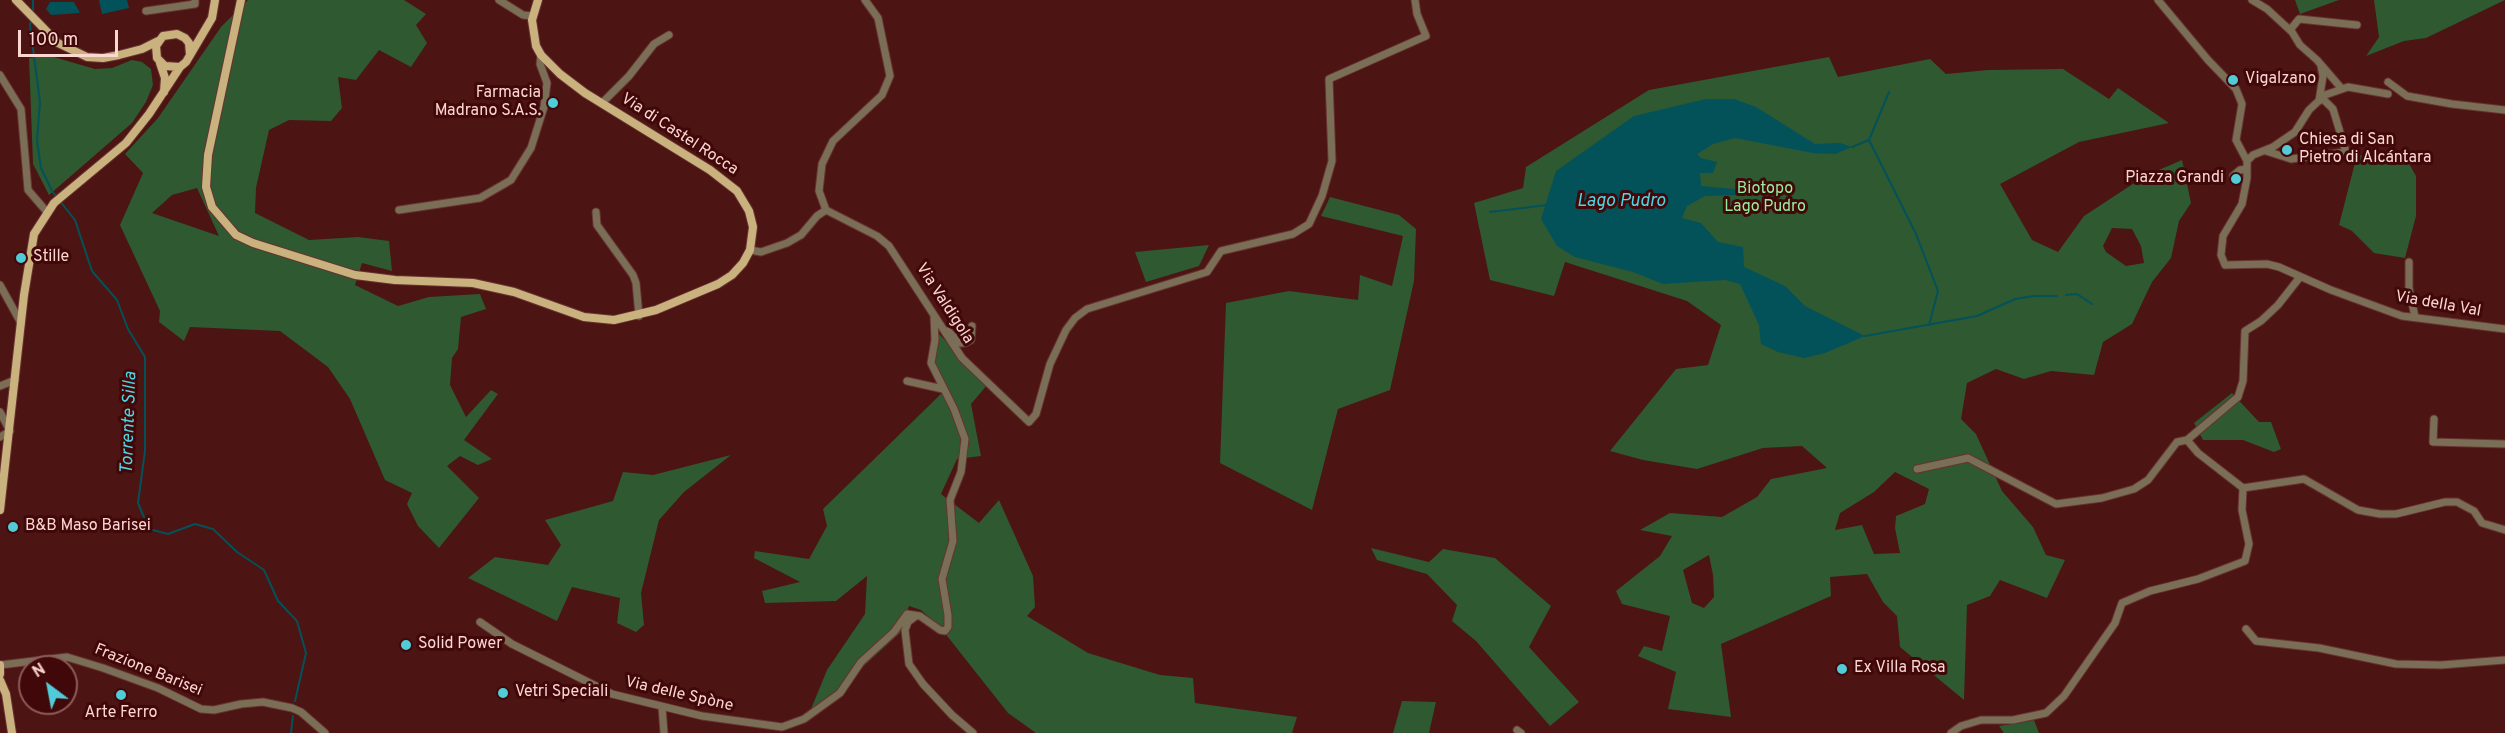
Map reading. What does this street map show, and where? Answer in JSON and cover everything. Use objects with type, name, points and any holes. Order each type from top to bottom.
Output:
[{"type":"main road","points":[[16,0],[58,43],[87,57],[102,58],[142,50],[170,33],[185,38],[189,43],[190,54]]},
{"type":"main road","points":[[0,510],[24,295],[34,234],[54,203],[126,143],[180,67],[186,62],[212,18],[215,0]]},
{"type":"main road","points":[[241,0],[208,155],[206,187],[212,207],[236,235],[253,243],[355,274],[395,280],[473,283],[514,292],[584,316],[614,320],[639,316],[718,284],[732,275],[743,263],[750,250]]},
{"type":"main road","name":"Via di Castel Rocca","points":[[538,0],[532,30],[541,55],[560,74],[602,104],[710,170],[737,191],[749,211],[753,227],[750,250]]},
{"type":"main road","points":[[185,38],[202,33]]},
{"type":"main road","points":[[159,40],[156,46],[165,78],[164,92]]},
{"type":"main road","points":[[142,50],[172,68],[180,67]]},
{"type":"main road","points":[[0,665],[0,674]]},
{"type":"main road","points":[[0,680],[6,694],[12,733]]},
{"type":"street","points":[[146,11],[195,4],[195,0]]},
{"type":"street","points":[[499,0],[523,15],[533,16]]},
{"type":"street","points":[[750,250],[761,252],[787,243],[801,235],[817,216],[826,210],[819,191],[822,164],[829,148],[833,141],[882,94],[890,76],[883,33],[878,18],[866,0]]},
{"type":"street","name":"Via Valdigola","points":[[826,210],[877,236],[889,246],[917,285],[962,358],[1029,422],[1036,414],[1050,364],[1066,330],[1075,318],[1087,309],[1207,272],[1221,251],[1293,234],[1309,224],[1322,196],[1332,161],[1329,79],[1426,36],[1417,14],[1415,0]]},
{"type":"street","points":[[2158,0],[2208,60],[2236,89],[2242,104],[2236,140],[2246,165]]},
{"type":"street","points":[[2252,0],[2267,9],[2290,30],[2300,45],[2342,89]]},
{"type":"street","points":[[2290,30],[2296,21],[2306,18],[2357,25]]},
{"type":"street","points":[[602,104],[629,76],[654,44],[669,35]]},
{"type":"street","points":[[399,210],[480,198],[511,180],[531,148],[544,106],[547,83],[540,64],[541,55]]},
{"type":"street","points":[[2321,66],[2323,76],[2321,100]]},
{"type":"street","points":[[0,75],[21,110],[28,190],[47,212]]},
{"type":"street","points":[[2388,82],[2407,96],[2452,105],[2505,110]]},
{"type":"street","points":[[2266,151],[2295,132],[2309,110],[2325,95],[2356,87],[2388,94]]},
{"type":"street","points":[[2233,176],[2259,151],[2290,159],[2346,152],[2333,109],[2321,100]]},
{"type":"street","name":"Via della Val","points":[[2246,165],[2247,178],[2242,204],[2223,236],[2221,255],[2225,265],[2267,264],[2402,316],[2505,329]]},
{"type":"street","points":[[596,212],[597,225],[633,275],[636,283],[639,316]]},
{"type":"street","points":[[2409,262],[2409,288],[2415,317]]},
{"type":"street","points":[[1917,469],[1968,458],[2056,504],[2134,489],[2148,480],[2176,442],[2187,440],[2238,397],[2243,381],[2245,331],[2261,321],[2278,305],[2300,277]]},
{"type":"street","points":[[0,285],[21,323]]},
{"type":"street","points":[[9,299],[19,300],[24,295]]},
{"type":"street","points":[[934,316],[960,343],[966,344],[971,340],[972,326]]},
{"type":"street","points":[[934,316],[935,340],[931,363],[954,409],[964,439],[961,472],[950,500],[954,541],[942,579],[946,595],[948,627],[943,632],[920,616],[915,616],[908,621],[905,630],[909,663],[923,684],[952,716],[973,733]]},
{"type":"street","points":[[0,386],[15,380]]},
{"type":"street","points":[[907,381],[943,389]]},
{"type":"street","points":[[0,412],[10,431],[0,437]]},
{"type":"street","points":[[2434,419],[2433,442],[2505,444]]},
{"type":"street","points":[[2187,440],[2212,465],[2243,488],[2304,479],[2358,510],[2380,514],[2396,514],[2445,502],[2457,502],[2474,511],[2482,523],[2505,530]]},
{"type":"street","points":[[1953,732],[1961,726],[1981,720],[2013,720],[2046,713],[2064,696],[2115,623],[2122,603],[2150,591],[2198,579],[2245,561],[2249,544],[2242,510],[2243,488]]},
{"type":"street","name":"Via delle Spòne","points":[[480,622],[512,644],[612,694],[741,723],[782,727],[804,719],[840,693],[861,662],[894,632],[907,614],[915,616]]},
{"type":"street","points":[[2246,629],[2256,641],[2319,648],[2396,664],[2441,665],[2505,660]]},
{"type":"street","name":"Frazione Barisei","points":[[0,665],[67,657],[158,688],[201,709],[214,710],[263,702],[292,708],[301,712],[325,733]]},
{"type":"street","points":[[662,707],[664,733]]},
{"type":"green space","points":[[248,0],[404,0],[426,14],[416,25],[427,43],[411,67],[379,50],[356,80],[338,77],[342,108],[331,121],[289,120],[269,130],[256,188],[255,213],[309,240],[358,237],[389,241],[392,271],[362,263],[355,285],[398,306],[429,297],[480,294],[486,309],[461,317],[458,349],[452,358],[450,385],[466,417],[491,390],[498,394],[464,440],[492,459],[478,465],[460,456],[447,466],[479,498],[439,548],[418,526],[407,504],[412,493],[385,480],[350,399],[328,367],[280,331],[190,327],[184,341],[159,322],[160,311],[120,225],[143,173],[125,154],[158,118],[221,27]],"holes":[[[197,188],[219,236],[152,213],[172,195]]]},
{"type":"green space","points":[[2295,0],[2339,0],[2300,14]]},
{"type":"green space","points":[[2374,0],[2505,0],[2426,38],[2404,41],[2366,56],[2379,37]]},
{"type":"green space","points":[[47,55],[95,69],[112,68],[132,60],[142,62],[151,69],[153,85],[146,102],[132,123],[49,195],[33,164],[29,58]]},
{"type":"green space","name":"Biotopo Lago Pudro","points":[[1829,57],[1838,77],[1930,59],[1946,74],[1988,70],[2063,69],[2109,99],[2118,88],[2169,123],[2079,142],[2000,184],[2032,240],[2058,252],[2084,216],[2145,176],[2182,160],[2191,203],[2179,221],[2171,258],[2152,282],[2132,324],[2103,342],[2094,375],[2051,371],[2024,379],[1996,369],[1967,383],[1961,419],[1976,434],[2002,491],[2033,527],[2046,555],[2065,560],[2047,598],[2000,580],[1990,596],[1967,605],[1964,700],[1900,647],[1897,616],[1883,602],[1867,574],[1830,577],[1831,596],[1721,644],[1731,717],[1668,709],[1676,672],[1638,656],[1644,646],[1662,651],[1670,616],[1622,604],[1616,591],[1660,556],[1672,536],[1640,530],[1670,513],[1722,517],[1757,497],[1771,479],[1827,468],[1802,446],[1763,448],[1697,469],[1643,460],[1610,451],[1676,369],[1708,365],[1721,325],[1687,301],[1565,262],[1554,296],[1490,280],[1474,203],[1523,188],[1526,167],[1649,90]],"holes":[[[2112,228],[2132,229],[2141,246],[2144,263],[2126,266],[2106,252],[2103,246]],[[1895,472],[1929,489],[1925,504],[1896,516],[1895,528],[1900,553],[1874,554],[1862,525],[1835,530],[1840,513],[1874,492]],[[1709,555],[1714,597],[1704,608],[1692,603],[1683,570]]]},
{"type":"green space","points":[[2357,155],[2407,160],[2416,176],[2416,216],[2405,258],[2374,253],[2352,231],[2339,225]]},
{"type":"green space","points":[[1330,197],[1399,215],[1416,229],[1414,281],[1390,390],[1338,409],[1312,510],[1220,463],[1226,303],[1289,291],[1358,300],[1360,275],[1392,286],[1403,236],[1321,216]]},
{"type":"green space","points":[[1209,245],[1199,266],[1146,282],[1135,252]]},
{"type":"green space","points":[[938,333],[988,384],[971,404],[981,456],[957,459],[941,494],[979,523],[999,500],[1033,576],[1035,607],[1027,616],[1088,653],[1160,675],[1193,678],[1195,703],[1297,717],[1292,733],[1036,733],[1008,713],[940,627],[921,610],[909,606],[900,633],[833,694],[811,709],[827,670],[865,614],[867,576],[836,601],[765,603],[762,591],[800,582],[754,558],[755,551],[809,559],[827,526],[823,509],[946,389],[933,363]]},
{"type":"green space","points":[[2232,393],[2259,422],[2271,422],[2281,449],[2274,452],[2243,440],[2203,440],[2194,423]]},
{"type":"green space","points":[[731,455],[684,492],[659,520],[641,593],[644,625],[636,632],[617,623],[620,598],[572,587],[557,621],[468,578],[495,557],[548,565],[561,545],[545,520],[613,501],[623,472],[653,475]]},
{"type":"green space","points":[[1371,548],[1429,562],[1443,549],[1495,558],[1551,606],[1529,647],[1579,702],[1550,726],[1476,641],[1452,621],[1457,605],[1427,574],[1377,560]]},
{"type":"green space","points":[[1402,701],[1436,702],[1429,733],[1393,733]]},
{"type":"green space","points":[[2034,720],[2039,733],[2004,733],[1999,726]]},
{"type":"water","points":[[99,0],[127,0],[129,8],[102,14]]},
{"type":"water","points":[[50,2],[74,2],[80,13],[51,15],[46,9]]},
{"type":"water","name":"Lago Pudro","points":[[1706,99],[1734,99],[1756,107],[1815,144],[1840,143],[1852,147],[1835,154],[1813,153],[1735,138],[1713,144],[1697,154],[1701,158],[1717,162],[1713,173],[1700,173],[1701,186],[1734,189],[1739,195],[1705,196],[1687,206],[1682,218],[1701,223],[1718,242],[1743,247],[1744,267],[1785,286],[1805,306],[1865,336],[1825,353],[1804,358],[1778,352],[1761,344],[1759,325],[1740,284],[1725,280],[1663,284],[1633,272],[1575,257],[1557,246],[1541,219],[1556,171],[1634,116]]},
{"type":"waterway","name":"Torrente Silla","points":[[33,0],[33,15]]},
{"type":"waterway","name":"Torrente Silla","points":[[31,20],[40,102],[37,141],[41,168],[52,191],[75,220],[92,271],[117,300],[128,329],[145,357],[145,451],[138,503],[149,529],[168,534],[195,524],[213,529],[237,552],[264,570],[278,601],[297,621],[306,653],[295,701]]},
{"type":"waterway","points":[[1852,147],[1869,140],[1889,92]]},
{"type":"waterway","points":[[1869,140],[1916,234],[1938,291],[1929,325]]},
{"type":"waterway","points":[[1490,212],[1547,205]]},
{"type":"waterway","points":[[2066,295],[2077,294],[2092,304]]},
{"type":"waterway","points":[[1865,336],[1977,316],[2015,299],[2057,296]]},
{"type":"waterway","name":"Torrente Silla","points":[[291,733],[293,716]]},
{"type":"place","name":"Vigalzano","points":[[2233,80]]},
{"type":"place","name":"Farmacia Madrano S.A.S.","points":[[553,103]]},
{"type":"place","name":"Chiesa di San Pietro di Alcántara","points":[[2287,150]]},
{"type":"place","name":"Piazza Grandi","points":[[2236,179]]},
{"type":"place","name":"Stille","points":[[21,258]]},
{"type":"place","name":"B&B Maso Barisei","points":[[13,527]]},
{"type":"place","name":"Solid Power","points":[[406,645]]},
{"type":"place","name":"Ex Villa Rosa","points":[[1842,669]]},
{"type":"place","name":"Vetri Speciali","points":[[503,693]]},
{"type":"place","name":"Arte Ferro","points":[[121,695]]}]
